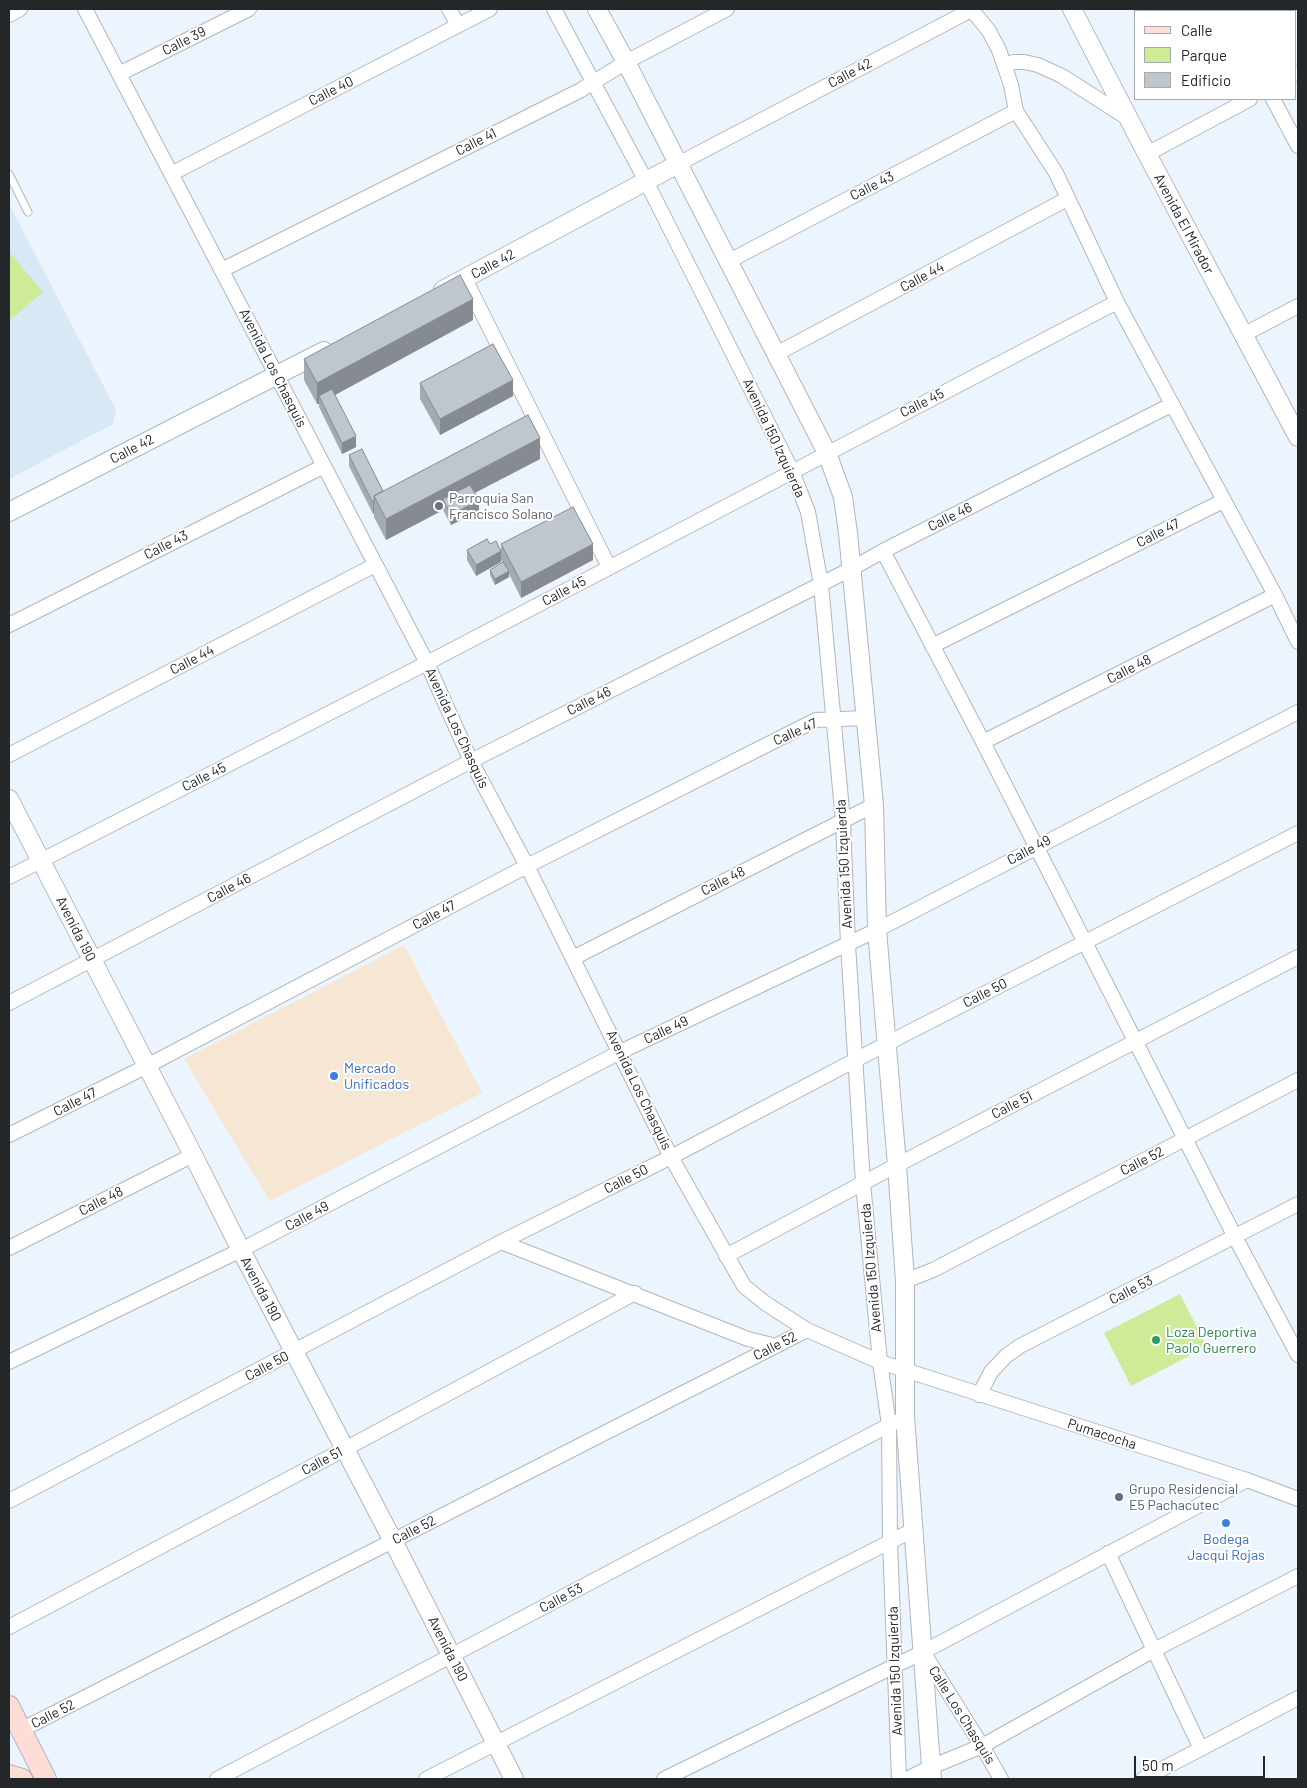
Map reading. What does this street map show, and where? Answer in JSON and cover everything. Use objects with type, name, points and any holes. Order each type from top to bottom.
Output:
[{"type":"main road","points":[[9,1706],[46,1779]]},
{"type":"main road","points":[[9,1775],[22,1779]]},
{"type":"street","points":[[9,15],[20,9]]},
{"type":"street","name":"Avenida Los Chasquis","points":[[85,9],[427,663],[471,761],[527,866],[671,1157],[744,1286],[765,1304],[807,1330],[904,1371]]},
{"type":"street","name":"Calle 39","points":[[119,74],[249,9]]},
{"type":"street","points":[[449,9],[458,25]]},
{"type":"street","name":"Calle 40","points":[[171,174],[490,9]]},
{"type":"street","name":"Avenida 150 Izquierda","points":[[554,9],[646,181],[792,471],[808,512],[821,585],[843,820],[848,944],[863,1183],[880,1362],[889,1424],[890,1542],[899,1779]]},
{"type":"street","name":"Avenida 150 Izquierda","points":[[597,9],[827,453],[843,497],[874,805],[877,930],[898,1165],[905,1281],[905,1416],[932,1773]]},
{"type":"street","name":"Calle 41","points":[[222,270],[593,82],[626,62],[727,9]]},
{"type":"street","points":[[972,9],[989,31],[999,50],[1011,85],[1016,112],[1056,174],[1117,302],[1298,642]]},
{"type":"street","name":"Calle 42","points":[[430,296],[972,9]]},
{"type":"street","name":"Avenida El Mirador","points":[[1072,9],[1298,437]]},
{"type":"street","points":[[1005,65],[1014,62],[1024,62],[1038,65],[1062,76],[1129,119]]},
{"type":"street","points":[[1147,154],[1248,100]]},
{"type":"street","points":[[1275,100],[1298,146]]},
{"type":"street","name":"Calle 43","points":[[729,261],[1016,112]]},
{"type":"street","name":"Calle 44","points":[[776,354],[1067,199]]},
{"type":"street","points":[[465,279],[609,567]]},
{"type":"street","name":"Calle 45","points":[[9,877],[427,663],[1117,302]]},
{"type":"street","points":[[1243,335],[1298,306]]},
{"type":"street","name":"Calle 42","points":[[9,512],[336,344]]},
{"type":"street","name":"Calle 46","points":[[9,1003],[471,761],[821,585],[883,551],[1171,405]]},
{"type":"street","name":"Calle 43","points":[[9,625],[324,466]]},
{"type":"street","name":"Calle 47","points":[[932,646],[1223,501]]},
{"type":"street","points":[[883,551],[983,742],[1235,1237],[1294,1336],[1298,1355]]},
{"type":"street","name":"Calle 44","points":[[9,755],[375,565]]},
{"type":"street","name":"Calle 48","points":[[983,742],[1275,596]]},
{"type":"street","name":"Calle 49","points":[[9,1362],[241,1250],[620,1052],[877,930],[1298,712]]},
{"type":"street","name":"Calle 47","points":[[9,1135],[147,1066],[527,866],[816,720],[866,718]]},
{"type":"street","name":"Avenida 190","points":[[9,799],[514,1779]]},
{"type":"street","name":"Calle 48","points":[[573,958],[874,805]]},
{"type":"street","name":"Calle 50","points":[[9,1501],[501,1242],[671,1157],[855,1060],[1298,833]]},
{"type":"street","name":"Calle 51","points":[[726,1256],[1298,957]]},
{"type":"street","name":"Calle 52","points":[[905,1281],[933,1270],[1298,1080]]},
{"type":"street","name":"Calle 48","points":[[9,1248],[193,1154]]},
{"type":"street","name":"Calle 53","points":[[979,1395],[991,1372],[1006,1356],[1020,1346],[1298,1204]]},
{"type":"street","points":[[501,1242],[635,1293],[748,1339],[776,1346]]},
{"type":"street","name":"Calle 51","points":[[9,1627],[635,1293]]},
{"type":"street","name":"Calle 52","points":[[21,1730],[807,1330]]},
{"type":"street","name":"Pumacocha","points":[[904,1371],[1247,1480],[1298,1499]]},
{"type":"street","name":"Calle 53","points":[[216,1779],[451,1657],[905,1416]]},
{"type":"street","points":[[664,1779],[922,1652],[1247,1480]]},
{"type":"street","points":[[426,1779],[914,1530]]},
{"type":"street","points":[[1108,1553],[1201,1749]]},
{"type":"street","points":[[907,1779],[932,1773],[1154,1650],[1298,1576]]},
{"type":"street","name":"Calle Los Chasquis","points":[[922,1652],[982,1746],[1000,1779]]},
{"type":"street","points":[[1143,1779],[1298,1698]]},
{"type":"lane","points":[[9,174],[28,212]]},
{"type":"shaded area","points":[[9,204],[116,410],[113,424],[9,479]]},
{"type":"shaded area","name":"Mercado Unificados","points":[[404,945],[482,1093],[270,1201],[184,1059]]},
{"type":"green space","points":[[9,254],[43,292],[9,321]]},
{"type":"green space","name":"Loza Deportiva Paolo Guerrero","points":[[1180,1294],[1207,1347],[1131,1386],[1104,1333]]},
{"type":"building","points":[[460,275],[473,299],[317,383],[304,359]]},
{"type":"building","points":[[493,344],[513,380],[440,419],[420,383]]},
{"type":"building","points":[[332,389],[356,436],[342,443],[319,396]]},
{"type":"building","points":[[528,415],[540,438],[386,519],[374,496]]},
{"type":"building","points":[[362,449],[383,491],[374,496],[374,503],[349,455]]},
{"type":"building","points":[[470,485],[479,500],[451,515],[443,499]]},
{"type":"building","points":[[573,507],[593,544],[521,582],[501,544]]},
{"type":"building","points":[[487,539],[490,544],[496,541],[501,551],[476,565],[467,550]]},
{"type":"building","points":[[503,562],[509,571],[495,579],[490,570]]},
{"type":"place","name":"Parroquia San Francisco Solano","points":[[439,506]]},
{"type":"place","name":"Mercado Unificados","points":[[334,1076]]},
{"type":"place","name":"Loza Deportiva Paolo Guerrero","points":[[1156,1340]]},
{"type":"place","name":"Grupo Residencial E5 Pachacutec","points":[[1119,1497]]},
{"type":"place","name":"Bodega Jacqui Rojas","points":[[1226,1523]]}]
